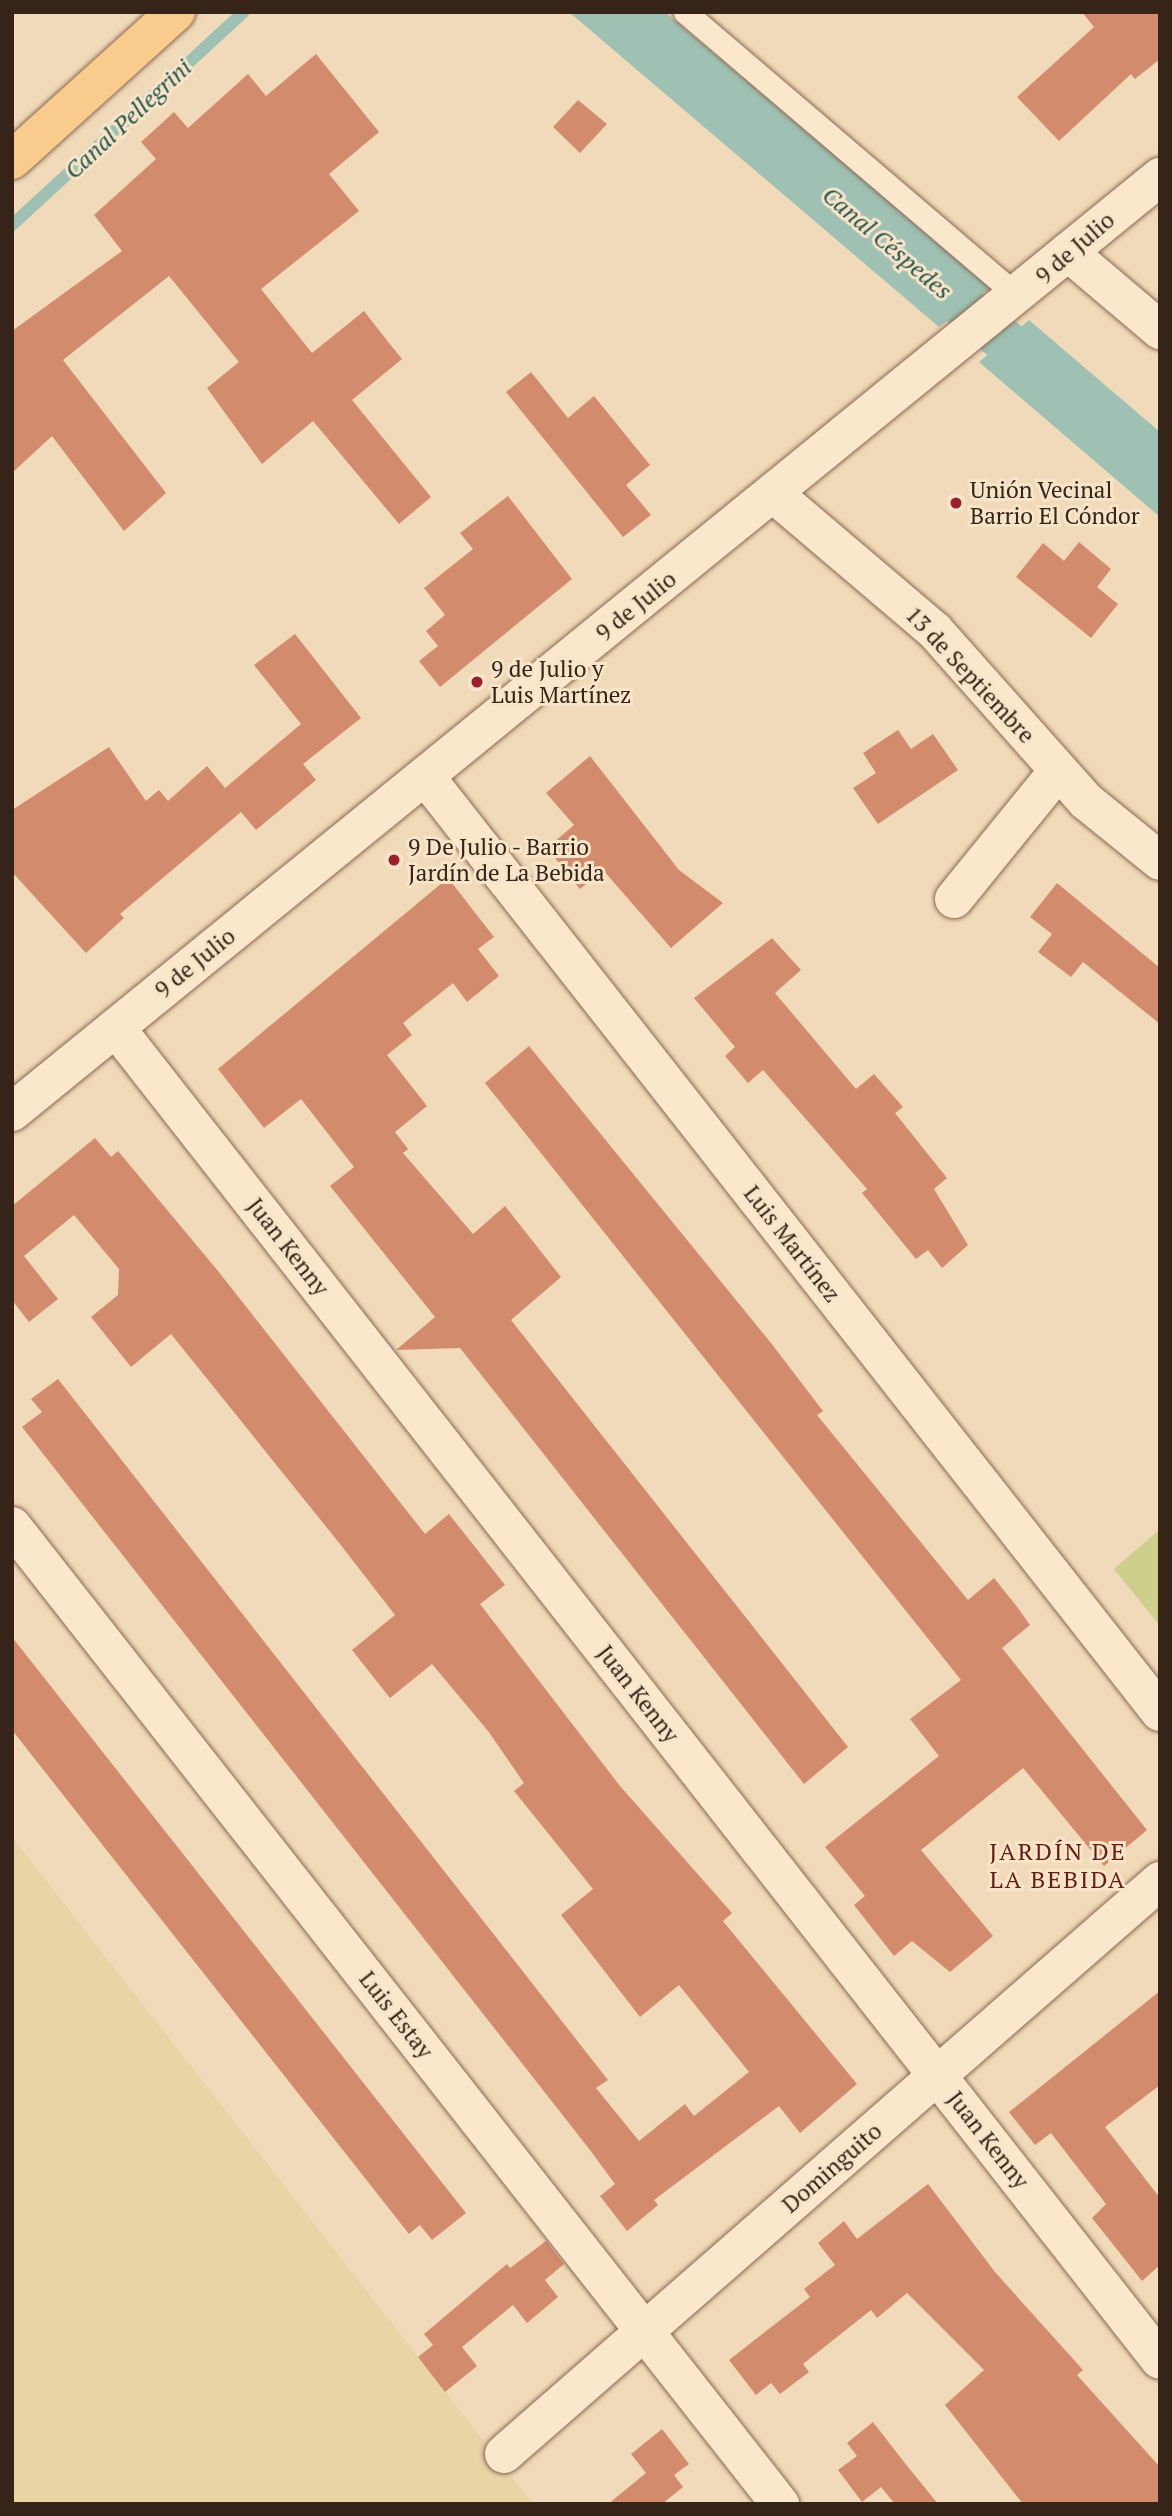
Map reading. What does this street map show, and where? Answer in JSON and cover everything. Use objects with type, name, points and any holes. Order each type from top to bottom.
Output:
[{"type":"main road","points":[[12,160],[176,12]]},
{"type":"street","name":"9 de Julio","points":[[12,1112],[1015,300],[1068,252],[1160,177]]},
{"type":"street","points":[[1068,252],[1160,330]]},
{"type":"street","name":"13 de Septiembre","points":[[774,494],[935,631],[1058,771],[1160,861]]},
{"type":"street","points":[[954,899],[1058,771]]},
{"type":"street","name":"Luis Martínez","points":[[425,776],[1160,1712]]},
{"type":"street","name":"Juan Kenny","points":[[116,1027],[1160,2360]]},
{"type":"street","name":"Luis Estay","points":[[12,1526],[780,2504]]},
{"type":"street","name":"Dominguito","points":[[504,2454],[1160,1881]]},
{"type":"lane","points":[[685,12],[1015,300]]},
{"type":"shaded area","points":[[12,1837],[472,2426],[533,2504],[12,2504]]},
{"type":"green space","points":[[1160,1529],[1160,1626],[1114,1569]]},
{"type":"water","points":[[569,12],[665,12],[991,287],[939,327]]},
{"type":"water","points":[[1029,320],[1160,432],[1160,517],[979,362]]},
{"type":"pier","points":[[991,287],[993,290],[939,327]]},
{"type":"pier","points":[[1027,318],[1029,320],[986,352]]},
{"type":"building","points":[[1082,12],[1160,12],[1160,59],[1135,79],[1131,74],[1059,141],[1017,97],[1094,27]]},
{"type":"building","points":[[316,54],[379,132],[329,174],[359,211],[261,289],[312,353],[364,311],[402,359],[352,400],[431,497],[399,524],[313,421],[262,464],[207,388],[239,362],[169,276],[63,360],[166,493],[124,531],[52,436],[12,473],[12,331],[122,251],[94,215],[156,159],[141,142],[174,112],[188,128],[248,74],[266,96]]},
{"type":"building","points":[[578,100],[607,124],[580,153],[553,127]]},
{"type":"building","points":[[531,372],[568,418],[594,396],[650,465],[626,485],[651,515],[623,537],[506,392]]},
{"type":"building","points":[[508,496],[572,579],[440,687],[419,661],[438,646],[426,631],[445,615],[424,588],[473,549],[460,533]]},
{"type":"building","points":[[1079,542],[1111,569],[1097,587],[1118,604],[1091,638],[1016,577],[1043,543],[1064,561]]},
{"type":"building","points":[[295,634],[361,718],[303,764],[316,780],[256,830],[241,812],[120,914],[124,918],[86,953],[12,872],[12,810],[109,747],[146,801],[159,790],[168,801],[207,766],[225,788],[301,724],[254,665]]},
{"type":"building","points":[[898,730],[911,749],[933,734],[958,770],[878,824],[853,788],[876,773],[863,753]]},
{"type":"building","points":[[590,756],[679,870],[723,903],[671,948],[603,870],[580,889],[547,848],[574,825],[546,793]]},
{"type":"building","points":[[448,878],[494,937],[478,949],[499,976],[467,1002],[453,983],[403,1023],[412,1035],[387,1055],[427,1106],[395,1132],[408,1149],[403,1153],[473,1234],[505,1206],[561,1277],[511,1320],[848,1747],[804,1784],[460,1348],[396,1350],[435,1317],[330,1186],[354,1167],[301,1099],[264,1128],[218,1069]]},
{"type":"building","points":[[1057,883],[1160,968],[1160,1024],[1083,962],[1071,977],[1038,952],[1052,934],[1030,917]]},
{"type":"building","points":[[772,938],[801,970],[775,993],[856,1089],[874,1074],[903,1107],[895,1113],[947,1178],[934,1189],[968,1245],[942,1268],[928,1250],[916,1259],[862,1193],[867,1189],[763,1070],[748,1083],[725,1056],[735,1047],[694,998]]},
{"type":"building","points":[[529,1046],[771,1343],[823,1411],[817,1415],[968,1600],[994,1578],[1018,1608],[1030,1625],[1002,1648],[1147,1830],[1104,1866],[1023,1768],[921,1850],[993,1936],[950,1972],[912,1941],[894,1956],[854,1905],[865,1896],[825,1847],[939,1756],[910,1719],[961,1680],[485,1083]]},
{"type":"building","points":[[95,1138],[111,1157],[118,1151],[218,1271],[425,1534],[449,1514],[505,1585],[480,1604],[620,1786],[732,1913],[723,1921],[857,2084],[800,2133],[779,2106],[654,2200],[658,2205],[627,2231],[600,2196],[615,2184],[590,2150],[22,1427],[42,1412],[31,1399],[58,1379],[608,2080],[596,2088],[639,2141],[685,2104],[694,2116],[749,2072],[679,1985],[640,2017],[561,1915],[593,1889],[514,1791],[524,1783],[488,1731],[432,1664],[390,1698],[352,1650],[395,1615],[340,1544],[171,1334],[131,1367],[91,1317],[118,1295],[119,1269],[74,1215],[24,1256],[58,1299],[29,1322],[12,1300],[12,1206]]},
{"type":"building","points":[[12,1637],[466,2213],[432,2240],[420,2225],[409,2234],[12,1730]]},
{"type":"building","points":[[1160,1991],[1160,2085],[1105,2127],[1160,2198],[1160,2265],[1142,2281],[1092,2218],[1106,2204],[1051,2133],[1035,2145],[1009,2112]]},
{"type":"building","points":[[928,2184],[995,2272],[1083,2370],[1077,2375],[1160,2467],[1160,2504],[1023,2504],[945,2405],[984,2370],[907,2293],[877,2318],[871,2310],[803,2364],[809,2372],[780,2394],[771,2383],[756,2395],[729,2360],[810,2297],[804,2289],[835,2265],[818,2243],[844,2221],[857,2239]]},
{"type":"building","points":[[546,2241],[564,2264],[545,2280],[558,2297],[527,2323],[513,2305],[462,2347],[477,2366],[445,2392],[418,2357],[433,2345],[424,2334],[507,2264],[510,2268]]},
{"type":"building","points":[[873,2422],[938,2504],[895,2504],[881,2487],[862,2502],[838,2470],[857,2456],[847,2443]]},
{"type":"building","points":[[662,2429],[689,2464],[674,2475],[683,2487],[662,2504],[608,2504],[646,2473],[631,2454]]},
{"type":"waterway","name":"Canal Pellegrini","points":[[12,225],[244,12]]},
{"type":"waterway","name":"Canal Céspedes","points":[[919,269],[1050,379]]},
{"type":"place","name":"Unión Vecinal Barrio El Cóndor","points":[[956,503]]},
{"type":"place","name":"9 de Julio y Luis Martínez","points":[[477,682]]},
{"type":"place","name":"9 De Julio - Barrio Jardín de La Bebida","points":[[394,860]]},
{"type":"district","name":"JARDÍN DE LA BEBIDA","points":[[1058,1866]]}]
